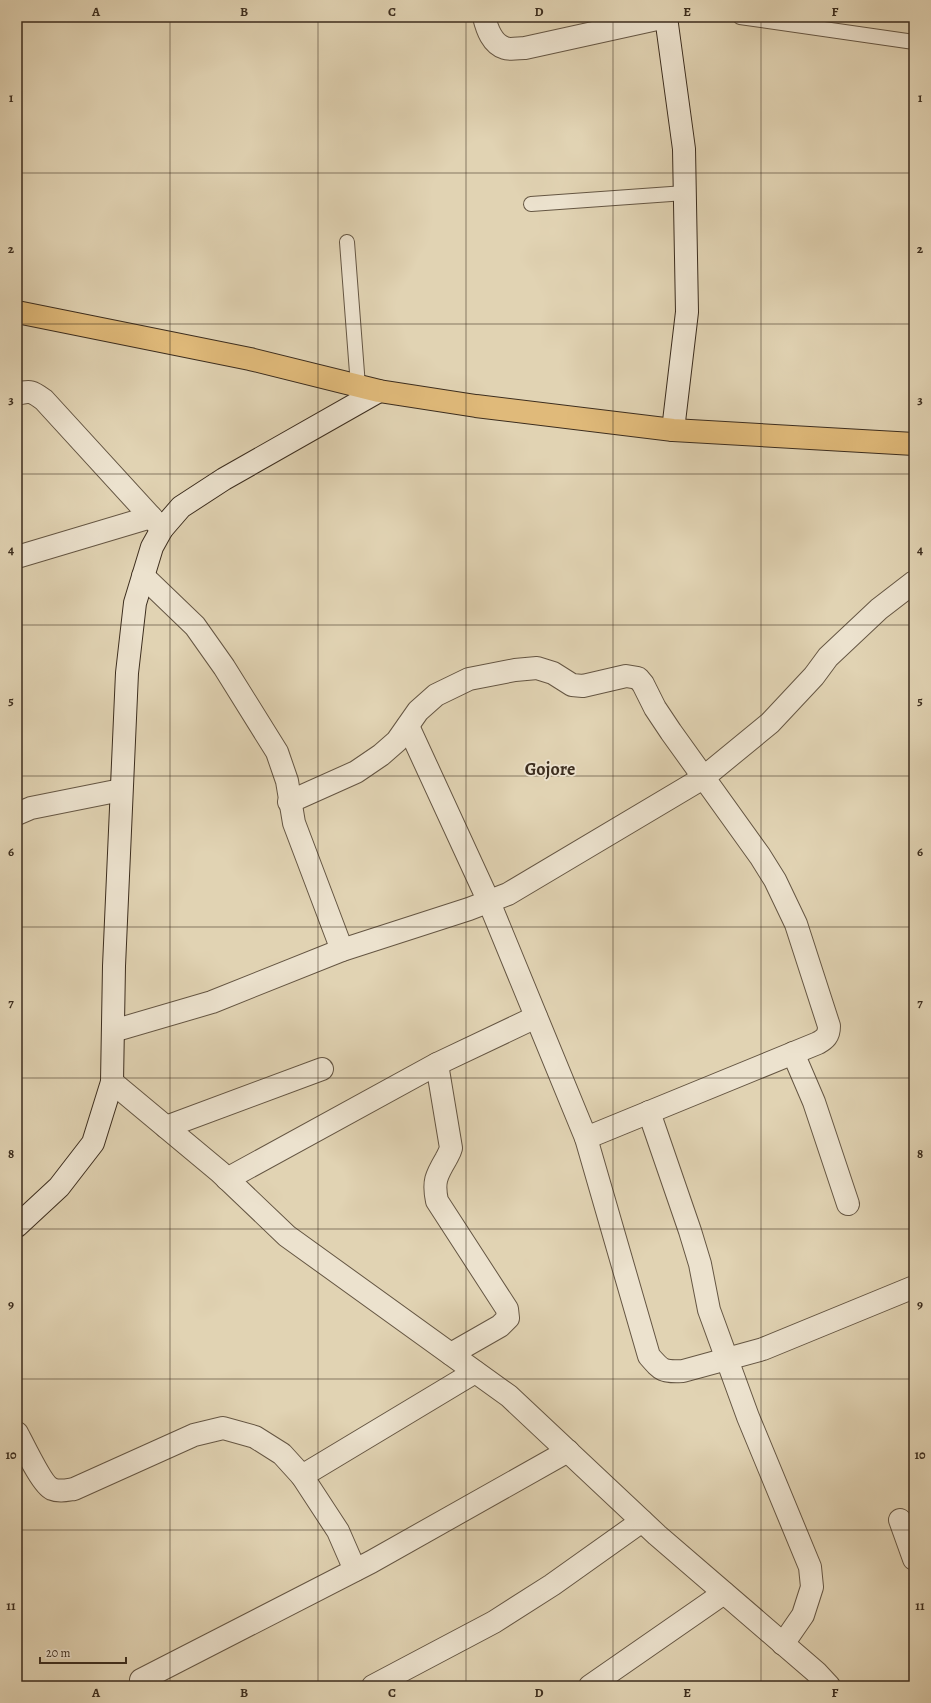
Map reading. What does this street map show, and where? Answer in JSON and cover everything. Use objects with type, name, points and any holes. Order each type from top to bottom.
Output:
[{"type":"main road","points":[[17,312],[250,359],[379,391],[476,406],[673,430],[914,444]]},
{"type":"street","points":[[484,17],[487,29],[495,42],[506,49],[525,48],[666,17],[684,149],[685,193],[687,312],[673,430]]},
{"type":"street","points":[[17,394],[26,391],[33,392],[44,400],[156,523]]},
{"type":"street","points":[[17,557],[156,523],[224,479],[379,391]]},
{"type":"street","points":[[17,1226],[59,1187],[93,1144],[112,1082],[114,966],[127,673],[135,603],[152,548],[156,523]]},
{"type":"street","points":[[143,576],[195,626],[224,666],[277,752],[287,781],[289,802],[294,823],[342,950]]},
{"type":"street","points":[[112,1031],[212,1002],[342,950],[489,902],[508,894],[703,778],[770,723],[814,676],[828,657],[879,609],[914,582]]},
{"type":"street","points":[[289,802],[356,772],[381,755],[397,741],[418,711],[436,695],[469,679],[515,670],[537,668],[553,672],[572,685],[583,686],[632,676],[638,678],[643,684],[655,708],[703,778],[760,856],[775,880],[799,931],[829,1026],[829,1034],[824,1040],[586,1138]]},
{"type":"street","points":[[408,726],[489,902],[586,1138],[649,1356],[660,1369],[670,1372],[683,1371],[776,1344],[914,1287]]},
{"type":"street","points":[[17,814],[31,808],[121,790]]},
{"type":"street","points":[[227,1179],[437,1064],[536,1017]]},
{"type":"street","points":[[793,1053],[814,1102],[848,1204]]},
{"type":"street","points":[[437,1064],[450,1148],[449,1154],[436,1176],[434,1188],[437,1201],[507,1309],[508,1318],[500,1326],[451,1354]]},
{"type":"street","points":[[166,1127],[322,1069]]},
{"type":"street","points":[[112,1082],[227,1179],[287,1236],[509,1396],[642,1521],[829,1686]]},
{"type":"street","points":[[649,1112],[690,1230],[700,1264],[709,1310],[748,1417],[810,1568],[812,1588],[803,1615],[783,1644]]},
{"type":"street","points":[[302,1476],[475,1372]]},
{"type":"street","points":[[17,1433],[44,1482],[51,1489],[60,1491],[74,1489],[194,1435],[224,1428],[255,1437],[282,1454],[302,1476],[338,1531],[355,1570]]},
{"type":"street","points":[[141,1680],[355,1570],[568,1451]]},
{"type":"street","points":[[900,1520],[914,1559]]},
{"type":"street","points":[[372,1686],[494,1622],[552,1585],[642,1521]]},
{"type":"street","points":[[590,1686],[724,1593]]},
{"type":"lane","points":[[740,17],[914,42]]},
{"type":"lane","points":[[531,204],[685,193]]},
{"type":"lane","points":[[347,242],[358,386]]},
{"type":"district","name":"Gojore","points":[[550,769]]}]
